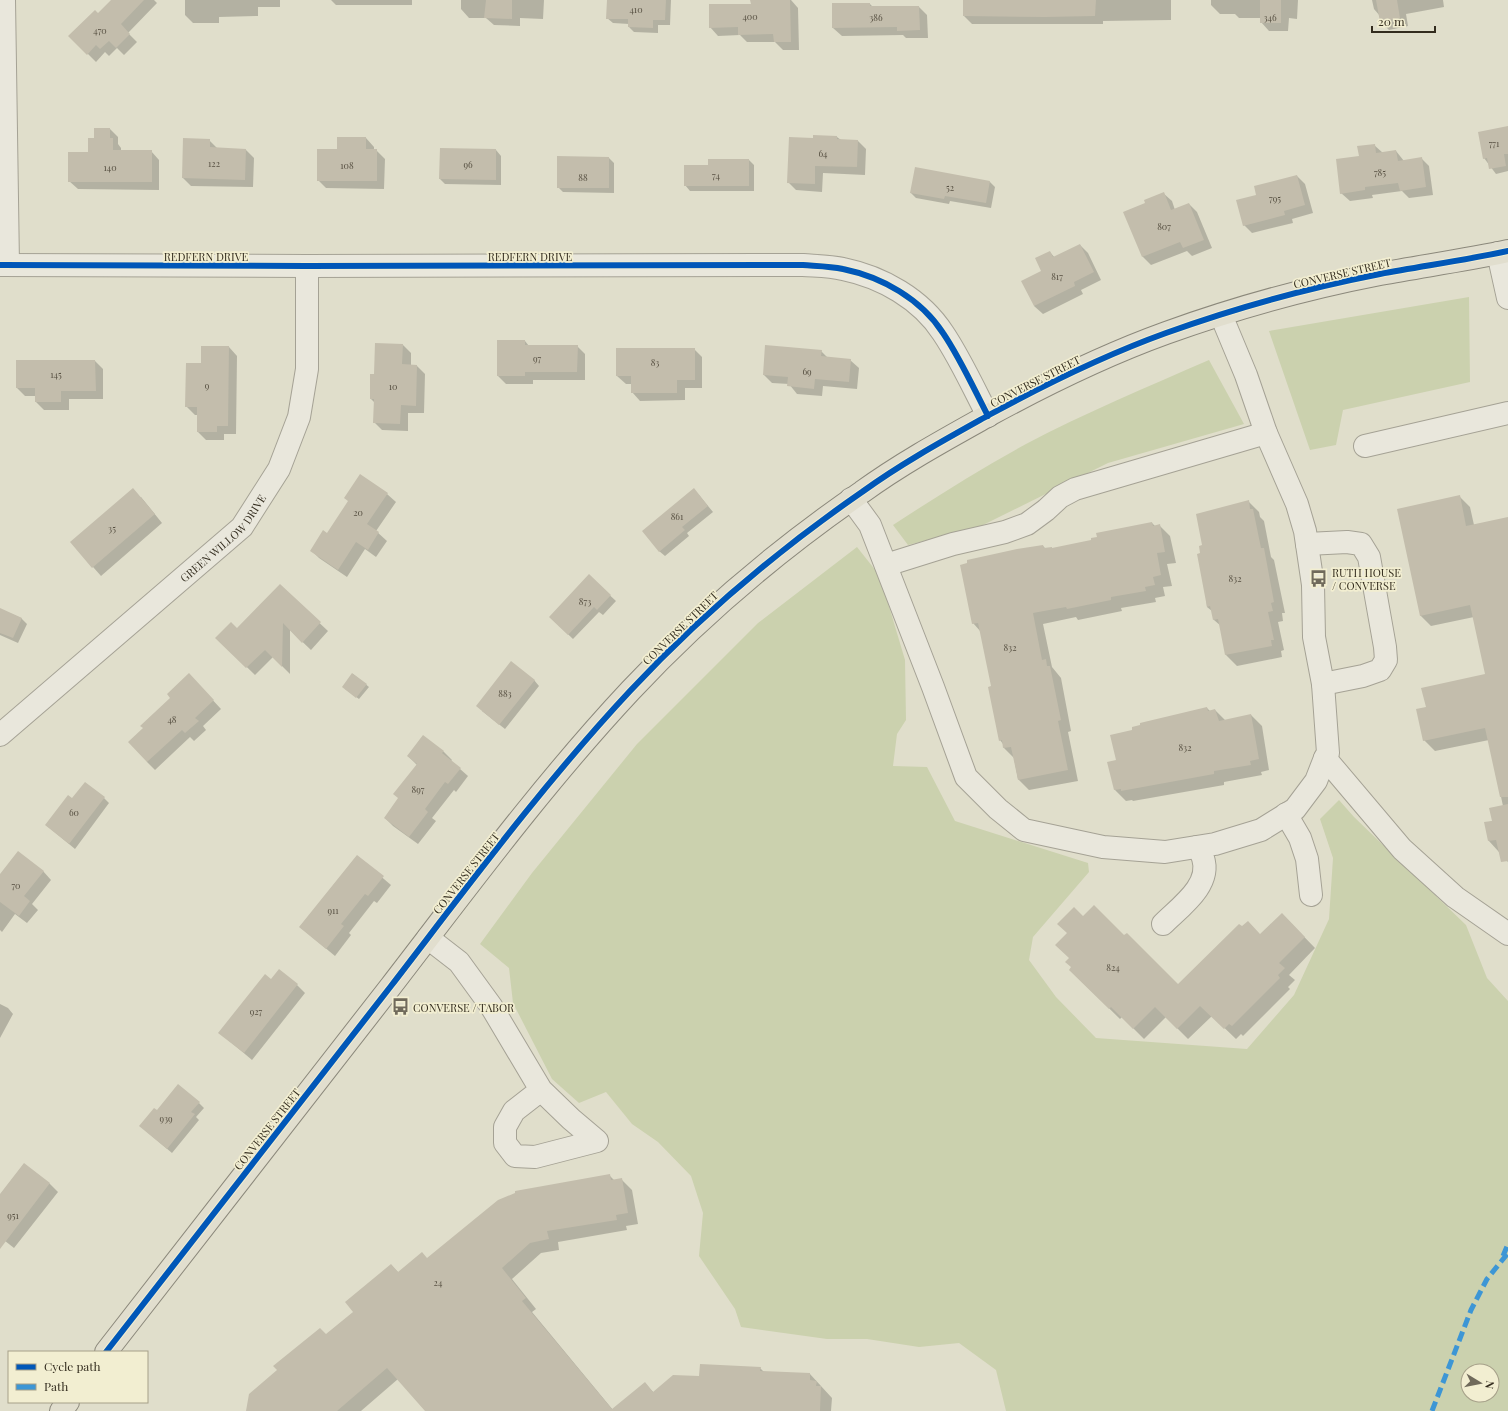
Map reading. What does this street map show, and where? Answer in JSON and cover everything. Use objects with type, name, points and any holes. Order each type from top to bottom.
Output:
[{"type":"main road","name":"CONVERSE STREET","points":[[107,1351],[567,762],[633,687],[743,583],[788,546],[851,499],[912,459],[988,416],[1056,380],[1163,334],[1221,315],[1338,283],[1503,252]]},
{"type":"main road","points":[[61,1411],[67,1403]]},
{"type":"street","points":[[4,0],[4,265]]},
{"type":"street","points":[[1503,252],[1508,298]]},
{"type":"street","name":"REDFERN DRIVE","points":[[4,265],[803,265],[842,268],[874,277],[902,292],[924,309],[943,332],[988,416]]},
{"type":"street","name":"GREEN WILLOW DRIVE","points":[[0,735],[242,527],[279,469],[299,417],[307,368],[307,266]]},
{"type":"street","points":[[851,499],[870,525],[933,687],[966,777],[998,809],[1024,830],[1104,847],[1165,852],[1215,844],[1261,830],[1295,809],[1316,781],[1328,753],[1323,684],[1314,637],[1312,585],[1305,531],[1297,504],[1266,434],[1246,375],[1221,315]]},
{"type":"street","points":[[1365,446],[1508,413]]},
{"type":"street","points":[[886,565],[953,544],[1005,532],[1027,524],[1060,497],[1075,489],[1266,434]]},
{"type":"street","points":[[1307,544],[1347,542],[1361,544],[1369,557],[1384,639],[1386,660],[1380,670],[1363,676],[1323,684]]},
{"type":"street","points":[[1325,758],[1402,849],[1454,897],[1508,934]]},
{"type":"street","points":[[1286,814],[1300,838],[1307,859],[1311,895]]},
{"type":"street","points":[[1163,924],[1198,889],[1204,872],[1203,858],[1197,847]]},
{"type":"street","points":[[428,938],[459,962],[491,1006],[541,1090]]},
{"type":"green space","points":[[1469,297],[1470,382],[1343,410],[1336,445],[1310,450],[1269,331]]},
{"type":"green space","points":[[1209,360],[1244,424],[1108,463],[981,526],[908,545],[893,525],[958,483],[1026,444],[1093,411]]},
{"type":"green space","points":[[857,547],[880,576],[905,660],[906,720],[897,734],[893,766],[927,767],[955,821],[1088,863],[1089,872],[1033,937],[1029,960],[1056,997],[1096,1038],[1247,1049],[1294,995],[1329,919],[1333,858],[1320,819],[1339,800],[1354,817],[1466,925],[1487,978],[1508,1001],[1508,1411],[1006,1411],[996,1370],[959,1343],[919,1347],[867,1339],[827,1339],[741,1327],[735,1309],[699,1256],[703,1213],[691,1176],[658,1142],[632,1124],[606,1092],[579,1103],[552,1079],[513,1003],[509,968],[480,944],[532,873],[637,744],[758,623]]},
{"type":"building","points":[[111,0],[144,0],[121,24],[130,34],[116,48],[109,41],[100,49],[96,45],[87,55],[68,36],[95,10],[98,13]]},
{"type":"building","points":[[486,0],[512,0],[512,19],[484,18]]},
{"type":"building","points":[[607,0],[666,0],[665,20],[653,20],[653,28],[628,27],[628,19],[606,19]]},
{"type":"building","points":[[750,0],[790,0],[791,42],[774,42],[773,34],[738,35],[738,27],[709,28],[709,4],[751,4]]},
{"type":"building","points":[[963,0],[1096,0],[1095,16],[1045,17],[963,16]]},
{"type":"building","points":[[1260,0],[1281,0],[1281,23],[1260,23]]},
{"type":"building","points":[[1376,0],[1397,0],[1400,18],[1380,22]]},
{"type":"building","points":[[832,3],[870,3],[870,6],[919,6],[920,30],[897,31],[897,27],[832,28]]},
{"type":"building","points":[[1508,126],[1508,154],[1504,154],[1506,166],[1489,169],[1487,158],[1483,159],[1478,132]]},
{"type":"building","points":[[94,128],[110,128],[110,138],[113,138],[113,150],[152,150],[152,182],[68,182],[68,152],[88,152],[88,138],[94,138]]},
{"type":"building","points":[[813,135],[837,136],[837,139],[858,140],[857,167],[815,166],[815,184],[787,183],[789,137],[813,138]]},
{"type":"building","points":[[337,137],[366,137],[366,149],[377,149],[377,181],[317,181],[317,149],[337,149]]},
{"type":"building","points":[[183,138],[210,139],[210,147],[246,149],[245,180],[182,178]]},
{"type":"building","points":[[1375,144],[1376,153],[1396,150],[1398,161],[1422,157],[1426,187],[1400,191],[1398,183],[1365,187],[1365,190],[1340,194],[1336,159],[1359,156],[1357,146]]},
{"type":"building","points":[[440,148],[496,149],[496,180],[439,179]]},
{"type":"building","points":[[557,156],[609,157],[609,188],[557,188]]},
{"type":"building","points":[[708,159],[749,159],[749,186],[684,186],[684,165],[708,165]]},
{"type":"building","points":[[915,167],[990,181],[986,203],[945,196],[944,199],[910,193]]},
{"type":"building","points":[[1297,175],[1305,205],[1284,211],[1285,215],[1243,226],[1236,200],[1256,195],[1254,186]]},
{"type":"building","points":[[1164,192],[1171,210],[1189,203],[1204,240],[1183,248],[1180,242],[1142,257],[1123,212],[1145,203],[1144,200]]},
{"type":"building","points":[[1080,244],[1094,272],[1074,282],[1075,286],[1034,306],[1021,281],[1041,271],[1035,258],[1050,251],[1053,257]]},
{"type":"building","points":[[497,340],[525,340],[525,345],[578,345],[577,372],[525,372],[525,376],[497,376]]},
{"type":"building","points":[[375,343],[403,344],[402,364],[417,365],[416,406],[401,405],[400,424],[373,423],[374,399],[370,399],[370,374],[374,374]]},
{"type":"building","points":[[765,345],[822,350],[821,356],[851,359],[849,382],[815,379],[814,389],[787,386],[788,377],[763,375]]},
{"type":"building","points":[[201,346],[229,346],[228,426],[217,426],[217,432],[197,432],[197,407],[185,407],[186,363],[201,363]]},
{"type":"building","points":[[616,348],[695,348],[695,380],[677,380],[677,393],[631,393],[631,376],[616,376]]},
{"type":"building","points":[[16,360],[95,360],[96,391],[61,391],[61,402],[35,402],[35,388],[16,388]]},
{"type":"building","points":[[360,474],[388,493],[367,524],[379,532],[368,550],[356,542],[338,570],[310,551],[323,530],[327,533],[348,501],[344,498]]},
{"type":"building","points":[[133,488],[155,514],[92,568],[70,542]]},
{"type":"building","points":[[694,488],[708,506],[682,527],[685,530],[659,552],[642,531]]},
{"type":"building","points":[[1460,495],[1466,526],[1508,517],[1508,797],[1500,797],[1485,728],[1423,741],[1416,709],[1426,707],[1421,688],[1485,674],[1470,605],[1420,616],[1397,509]]},
{"type":"building","points":[[1249,500],[1250,509],[1253,509],[1261,548],[1264,548],[1274,602],[1271,603],[1273,611],[1268,612],[1274,640],[1271,640],[1272,646],[1225,655],[1218,619],[1213,620],[1210,606],[1207,607],[1197,554],[1200,553],[1199,546],[1202,545],[1196,514]]},
{"type":"building","points":[[1152,522],[1153,526],[1160,524],[1165,552],[1157,553],[1161,575],[1153,577],[1155,585],[1145,587],[1146,591],[1111,597],[1111,600],[1067,609],[1066,607],[1033,613],[1042,660],[1046,659],[1047,666],[1050,666],[1061,720],[1058,721],[1068,770],[1018,780],[1011,747],[1003,748],[1002,740],[999,741],[988,687],[991,686],[978,623],[972,624],[960,565],[967,563],[967,560],[1017,549],[1043,545],[1044,548],[1052,548],[1091,540],[1091,538],[1097,537],[1096,533]]},
{"type":"building","points":[[589,574],[611,595],[597,610],[594,607],[568,635],[549,617]]},
{"type":"building","points":[[280,584],[321,622],[302,643],[283,623],[282,667],[265,650],[246,668],[215,638],[231,622],[237,628]]},
{"type":"building","points":[[0,608],[22,618],[13,638],[0,633]]},
{"type":"building","points":[[511,661],[535,680],[499,725],[476,706]]},
{"type":"building","points":[[189,673],[214,700],[195,718],[199,721],[185,733],[182,730],[147,762],[128,742],[143,728],[140,726],[170,698],[167,694]]},
{"type":"building","points":[[352,673],[367,684],[356,698],[342,687]]},
{"type":"building","points":[[1207,707],[1208,711],[1215,709],[1219,721],[1251,714],[1259,759],[1250,761],[1251,765],[1214,771],[1214,774],[1121,791],[1121,789],[1114,790],[1107,762],[1116,760],[1110,735],[1132,730],[1132,727],[1140,725],[1140,723]]},
{"type":"building","points":[[423,735],[444,751],[442,753],[461,768],[448,784],[445,782],[425,809],[428,812],[409,837],[384,818],[398,798],[393,794],[417,764],[407,756]]},
{"type":"building","points":[[85,782],[105,797],[69,844],[45,825],[68,795],[72,798]]},
{"type":"building","points":[[1508,804],[1508,861],[1501,862],[1496,840],[1488,841],[1484,822],[1492,821],[1489,808]]},
{"type":"building","points":[[18,851],[44,871],[24,896],[30,901],[19,916],[0,902],[0,874]]},
{"type":"building","points":[[357,855],[384,876],[368,896],[365,894],[341,924],[344,926],[326,949],[299,927]]},
{"type":"building","points":[[1094,905],[1124,935],[1127,933],[1178,984],[1239,924],[1242,926],[1248,921],[1260,934],[1282,913],[1305,937],[1279,963],[1285,968],[1278,975],[1280,978],[1232,1026],[1229,1024],[1224,1029],[1200,1006],[1177,1029],[1155,1007],[1133,1029],[1111,1007],[1109,1009],[1069,970],[1071,967],[1065,962],[1069,958],[1055,945],[1067,933],[1057,924],[1074,907],[1083,916]]},
{"type":"building","points":[[279,969],[298,984],[244,1053],[218,1033],[265,974],[271,979]]},
{"type":"building","points":[[178,1084],[200,1102],[191,1112],[195,1114],[167,1149],[139,1126],[154,1108],[157,1110]]},
{"type":"building","points":[[24,1163],[50,1183],[0,1249],[0,1194]]},
{"type":"building","points":[[610,1174],[611,1180],[622,1178],[628,1213],[616,1215],[617,1220],[547,1231],[549,1239],[530,1243],[502,1268],[526,1298],[522,1301],[612,1409],[645,1382],[653,1392],[673,1375],[699,1376],[700,1364],[761,1367],[760,1371],[810,1373],[810,1380],[817,1381],[816,1386],[821,1386],[820,1411],[425,1411],[387,1368],[337,1411],[246,1411],[249,1394],[277,1370],[273,1366],[320,1328],[326,1334],[353,1312],[345,1302],[391,1264],[398,1272],[422,1252],[427,1258],[498,1200],[515,1193],[515,1191]]},
{"type":"marked path","points":[[1503,1256],[1508,1244]]},
{"type":"marked path","points":[[1432,1411],[1471,1310],[1487,1279],[1508,1253]]},
{"type":"cycle path","points":[[107,1351],[478,873],[567,762],[630,691],[684,636],[741,585],[800,537],[877,481],[908,461],[1032,392],[1098,360],[1218,315],[1299,292],[1380,274],[1508,251]]},
{"type":"cycle path","points":[[0,265],[803,265],[838,268],[858,273],[886,284],[899,291],[924,310],[943,333],[961,363],[988,416]]},
{"type":"place","name":"RUTH HOUSE / CONVERSE","points":[[1319,578]]},
{"type":"place","name":"CONVERSE / TABOR","points":[[400,1007]]}]
